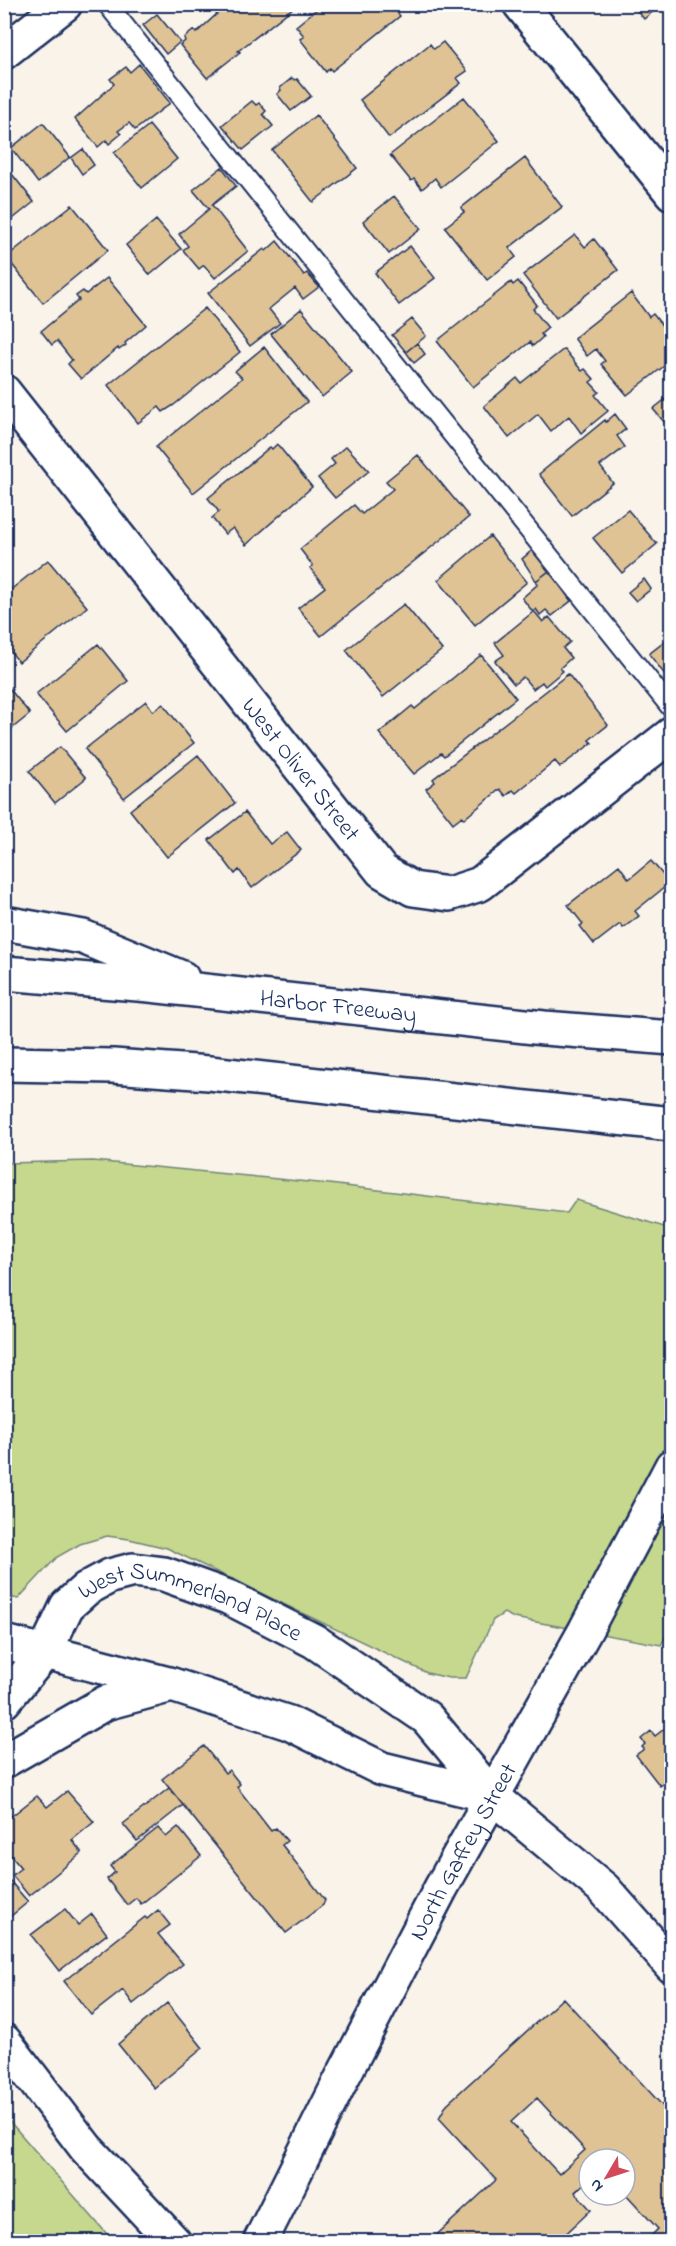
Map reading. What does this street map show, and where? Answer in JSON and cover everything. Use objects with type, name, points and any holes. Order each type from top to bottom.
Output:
[{"type":"main road","points":[[4,52],[65,4]]},
{"type":"main road","points":[[521,5],[672,194]]},
{"type":"main road","name":"West Oliver Street","points":[[4,392],[382,871],[413,889],[449,894],[480,884],[672,734]]},
{"type":"main road","points":[[4,923],[83,937],[219,994]]},
{"type":"main road","name":"Harbor Freeway","points":[[4,973],[150,985],[544,1028],[672,1038]]},
{"type":"main road","points":[[4,1065],[74,1065],[209,1073],[672,1124]]},
{"type":"main road","name":"North Gaffey Street","points":[[260,2241],[441,1888],[585,1631],[672,1466]]},
{"type":"main road","name":"West Summerland Place","points":[[492,1796],[382,1769],[289,1723],[172,1684],[45,1652],[67,1606],[86,1589],[110,1576],[133,1570],[164,1574],[228,1597],[314,1641],[427,1718],[492,1796],[604,1889],[672,1966]]},
{"type":"main road","points":[[4,1642],[45,1652],[4,1701]]},
{"type":"main road","points":[[4,1761],[105,1703],[172,1684]]},
{"type":"main road","points":[[4,2041],[86,2148],[174,2241]]},
{"type":"lane","points":[[107,4],[672,709]]},
{"type":"green space","points":[[93,1161],[329,1184],[567,1213],[576,1200],[671,1229],[672,1624],[661,1645],[514,1618],[504,1613],[493,1620],[466,1678],[449,1678],[427,1673],[167,1548],[107,1536],[80,1544],[57,1557],[18,1599],[5,1596],[5,1163]]},
{"type":"green space","points":[[5,2116],[113,2241],[5,2241]]},
{"type":"building","points":[[228,4],[298,4],[207,78],[180,45],[185,41],[184,38],[194,30],[196,33]]},
{"type":"building","points":[[323,4],[402,4],[396,10],[400,16],[332,71],[330,68],[326,72],[300,39],[304,36],[296,26]]},
{"type":"building","points":[[632,4],[662,4],[644,19]]},
{"type":"building","points":[[157,14],[180,42],[166,54],[143,25]]},
{"type":"building","points":[[443,42],[467,71],[457,78],[461,83],[389,138],[360,100],[430,44],[434,49]]},
{"type":"building","points":[[139,64],[170,103],[135,130],[129,123],[118,131],[121,134],[109,144],[106,140],[98,147],[75,119],[114,84],[110,79],[126,67],[130,72]]},
{"type":"building","points":[[292,78],[297,79],[311,96],[291,111],[277,94],[280,88]]},
{"type":"building","points":[[464,97],[499,141],[441,187],[435,178],[422,189],[414,179],[411,181],[390,155]]},
{"type":"building","points":[[252,101],[256,105],[259,103],[266,111],[263,114],[273,126],[243,150],[222,125]]},
{"type":"building","points":[[316,115],[357,168],[313,202],[272,150]]},
{"type":"building","points":[[43,123],[70,157],[38,183],[11,148]]},
{"type":"building","points":[[149,125],[177,159],[142,188],[114,153]]},
{"type":"building","points":[[83,149],[94,165],[82,174],[71,158]]},
{"type":"building","points":[[525,158],[562,207],[509,248],[516,257],[487,280],[445,227],[464,212],[461,208]]},
{"type":"building","points":[[4,164],[34,202],[4,226]]},
{"type":"building","points":[[222,167],[236,186],[212,205],[248,251],[215,278],[204,265],[199,269],[183,250],[188,246],[179,234],[209,209],[193,190]]},
{"type":"building","points":[[394,196],[421,229],[389,254],[363,221]]},
{"type":"building","points":[[72,205],[108,250],[43,303],[6,257]]},
{"type":"building","points":[[156,220],[181,249],[150,275],[126,245]]},
{"type":"building","points":[[575,235],[585,247],[594,239],[618,270],[556,318],[523,275]]},
{"type":"building","points":[[277,241],[304,275],[307,273],[319,287],[303,299],[295,288],[269,309],[280,323],[250,346],[208,293]]},
{"type":"building","points":[[410,246],[435,278],[399,305],[375,273]]},
{"type":"building","points":[[107,278],[146,325],[125,343],[126,345],[119,350],[118,348],[81,379],[68,364],[72,360],[57,341],[52,345],[41,331],[79,300],[76,296],[83,291],[86,294]]},
{"type":"building","points":[[518,281],[537,305],[533,309],[548,328],[541,334],[543,337],[533,346],[530,342],[473,387],[437,341],[511,282],[513,285]]},
{"type":"building","points":[[631,293],[649,317],[653,314],[672,338],[672,360],[627,395],[601,364],[605,361],[596,349],[587,356],[574,338]]},
{"type":"building","points":[[205,308],[240,352],[174,405],[163,412],[159,407],[138,423],[108,385]]},
{"type":"building","points":[[301,309],[352,372],[322,397],[271,334]]},
{"type":"building","points":[[412,319],[426,336],[406,352],[392,335]]},
{"type":"building","points":[[417,343],[425,354],[414,363],[406,352]]},
{"type":"building","points":[[264,347],[307,402],[193,493],[156,447],[242,378],[235,371]]},
{"type":"building","points":[[564,349],[582,371],[585,369],[594,379],[590,382],[599,392],[595,395],[608,411],[581,433],[569,416],[551,431],[538,414],[509,438],[484,406],[517,378],[521,383]]},
{"type":"building","points":[[672,394],[672,431],[653,409]]},
{"type":"building","points":[[615,414],[626,429],[617,436],[625,447],[600,466],[613,483],[572,516],[539,474]]},
{"type":"building","points":[[277,444],[312,487],[246,545],[233,528],[225,534],[212,518],[219,512],[208,498],[270,447],[272,449]]},
{"type":"building","points":[[346,446],[369,471],[335,498],[318,478],[335,464],[331,459]]},
{"type":"building","points":[[418,455],[469,517],[321,636],[298,608],[325,587],[310,568],[313,566],[300,549],[354,505],[362,514],[393,489],[386,481]]},
{"type":"building","points":[[628,510],[657,544],[622,573],[593,538]]},
{"type":"building","points":[[490,536],[527,582],[475,625],[438,580]]},
{"type":"building","points":[[535,548],[549,571],[536,581],[522,559]]},
{"type":"building","points":[[48,560],[87,607],[19,662],[4,644],[4,595]]},
{"type":"building","points":[[549,571],[571,601],[552,616],[546,610],[540,615],[536,609],[534,611],[543,622],[549,617],[570,642],[563,648],[571,658],[560,668],[563,671],[545,686],[542,682],[533,689],[523,677],[514,684],[495,661],[504,655],[495,643],[533,612],[522,598],[538,584],[536,581]]},
{"type":"building","points":[[644,579],[651,589],[636,601],[628,592]]},
{"type":"building","points":[[404,604],[442,650],[383,697],[346,650]]},
{"type":"building","points":[[672,636],[672,678],[669,680],[649,654]]},
{"type":"building","points":[[98,644],[128,681],[67,731],[36,694]]},
{"type":"building","points":[[481,655],[516,698],[444,756],[441,753],[414,774],[379,733],[412,706],[415,709]]},
{"type":"building","points":[[568,674],[608,725],[589,740],[592,743],[560,767],[555,761],[516,793],[513,790],[506,796],[500,789],[464,819],[462,816],[453,823],[426,789],[435,782],[433,779]]},
{"type":"building","points":[[4,682],[30,714],[4,735]]},
{"type":"building","points":[[146,701],[153,711],[163,704],[194,743],[124,798],[85,749]]},
{"type":"building","points":[[60,747],[86,778],[55,803],[29,771]]},
{"type":"building","points":[[198,755],[235,803],[167,857],[130,810]]},
{"type":"building","points":[[245,812],[270,844],[287,832],[301,850],[252,888],[239,870],[235,874],[209,840]]},
{"type":"building","points":[[651,861],[670,883],[635,911],[639,916],[623,928],[620,924],[594,944],[580,926],[583,924],[568,905],[619,865],[629,879]]},
{"type":"building","points":[[672,1723],[672,1777],[660,1786],[636,1755],[644,1749],[642,1747],[645,1744],[641,1739],[651,1731],[655,1736]]},
{"type":"building","points":[[204,1746],[225,1773],[229,1770],[240,1784],[237,1787],[271,1831],[276,1828],[287,1841],[282,1845],[325,1900],[323,1905],[286,1933],[162,1779]]},
{"type":"building","points":[[169,1788],[183,1805],[137,1841],[123,1824]]},
{"type":"building","points":[[67,1791],[94,1822],[72,1840],[82,1853],[29,1896],[12,1875],[21,1868],[4,1847],[4,1834],[7,1832],[4,1822],[37,1796],[47,1807]]},
{"type":"building","points":[[178,1827],[201,1856],[141,1904],[136,1898],[127,1905],[107,1879],[115,1872],[110,1866],[158,1828],[166,1837]]},
{"type":"building","points":[[10,1881],[28,1902],[5,1921],[4,1883]]},
{"type":"building","points":[[65,1909],[78,1925],[92,1914],[107,1934],[59,1971],[31,1935]]},
{"type":"building","points":[[158,1910],[170,1925],[158,1934],[183,1964],[133,2004],[123,1990],[91,2015],[64,1981],[145,1917],[147,1919]]},
{"type":"building","points":[[563,1998],[672,2116],[672,2242],[645,2242],[658,2229],[637,2206],[637,2147],[582,2147],[537,2098],[511,2122],[559,2174],[577,2157],[577,2190],[575,2192],[577,2207],[588,2207],[591,2210],[557,2242],[429,2242],[496,2180],[439,2118],[447,2104]]},
{"type":"building","points":[[167,2003],[203,2048],[154,2088],[118,2044]]}]
